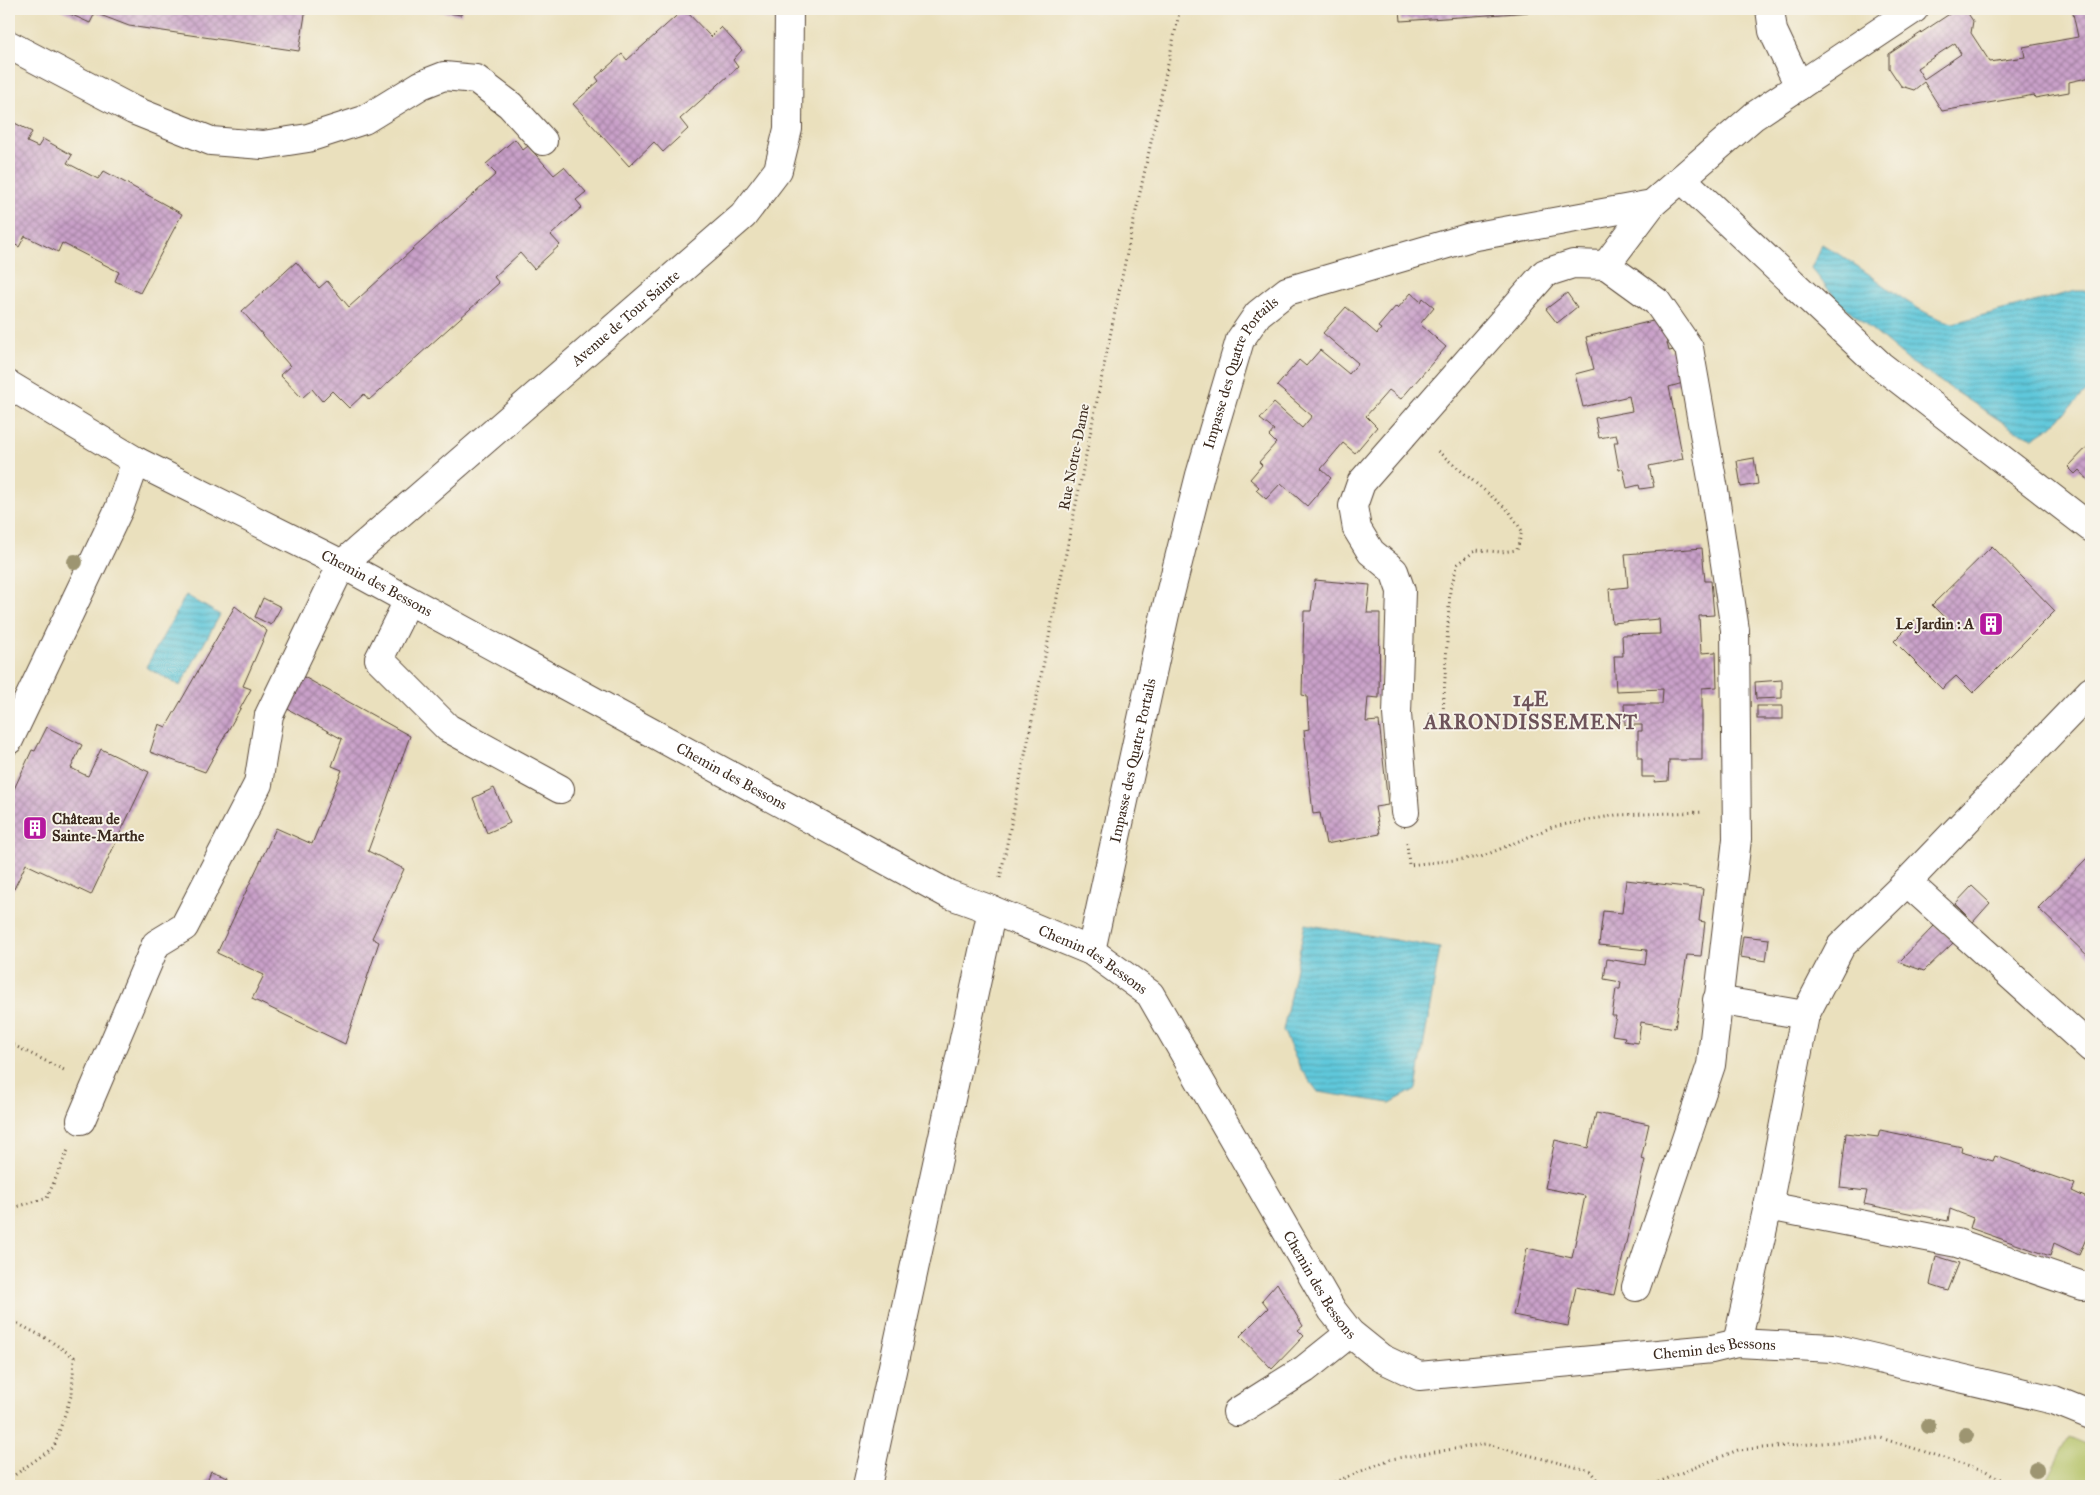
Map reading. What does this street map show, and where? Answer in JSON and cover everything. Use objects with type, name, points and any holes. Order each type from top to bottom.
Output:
[{"type":"street","name":"Avenue de Tour Sainte","points":[[342,564],[744,216],[778,170],[788,129],[789,9]]},
{"type":"street","points":[[1770,9],[1773,31],[1799,86]]},
{"type":"street","name":"Impasse des Quatre Portails","points":[[1091,951],[1165,614],[1200,475],[1240,340],[1258,314],[1287,291],[1471,237],[1652,204],[1748,121],[1914,9]]},
{"type":"street","points":[[9,45],[133,110],[211,141],[262,145],[308,138],[364,120],[421,85],[444,76],[476,79],[510,106],[543,141]]},
{"type":"street","points":[[1682,179],[1880,365],[2091,528]]},
{"type":"street","points":[[1606,265],[1652,204]]},
{"type":"street","points":[[1405,812],[1397,714],[1401,591],[1394,571],[1371,552],[1357,529],[1353,506],[1361,483],[1545,273],[1573,264],[1606,265],[1657,302],[1689,348],[1714,490],[1735,630],[1738,839],[1710,1065],[1636,1287]]},
{"type":"street","name":"Chemin des Bessons","points":[[9,385],[136,461],[342,564],[948,894],[1091,951],[1150,994],[1332,1310],[1350,1333],[1381,1358],[1419,1376],[1712,1349],[1737,1343],[1832,1348],[2054,1400],[2091,1415]]},
{"type":"street","points":[[9,740],[119,509],[136,461]]},
{"type":"street","points":[[81,1120],[156,944],[184,926],[258,784],[269,715],[342,564]]},
{"type":"street","points":[[408,601],[378,659],[448,728],[560,789]]},
{"type":"street","points":[[1737,1343],[1768,1206],[1805,1015],[1841,946],[1907,882],[2091,692]]},
{"type":"street","points":[[1907,882],[2091,1048]]},
{"type":"street","points":[[867,1486],[992,910]]},
{"type":"street","points":[[1717,1000],[1805,1015]]},
{"type":"street","points":[[1768,1206],[1957,1243],[2083,1286]]},
{"type":"street","points":[[1237,1412],[1305,1369],[1350,1333]]},
{"type":"path","name":"Rue Notre-Dame","points":[[992,910],[1006,855],[1129,243],[1180,9]]},
{"type":"path","points":[[1397,714],[1443,714],[1450,589],[1458,564],[1476,550],[1501,552],[1517,550],[1522,531],[1509,511],[1410,428]]},
{"type":"path","points":[[1405,812],[1409,865],[1481,857],[1552,827],[1616,815],[1737,811]]},
{"type":"path","points":[[9,1043],[95,1086]]},
{"type":"path","points":[[9,1209],[47,1198],[81,1120]]},
{"type":"path","points":[[9,1319],[49,1340],[74,1357],[72,1393],[54,1447],[9,1480]]},
{"type":"path","points":[[1650,1486],[1738,1450],[1881,1438],[1986,1471],[2013,1486]]},
{"type":"path","points":[[1325,1486],[1392,1459],[1485,1444],[1591,1471],[1603,1486]]},
{"type":"green space","points":[[2069,1437],[2091,1446],[2091,1486],[2042,1486]]},
{"type":"water","points":[[1822,244],[1920,309],[1930,315],[1953,323],[2076,291],[2091,291],[2091,387],[2053,425],[2033,438],[2013,429],[1909,361],[1839,302],[1811,268]]},
{"type":"water","points":[[186,595],[220,615],[180,686],[146,667]]},
{"type":"water","points":[[1305,924],[1440,948],[1416,1089],[1390,1103],[1318,1092],[1300,1068],[1283,1030]]},
{"type":"building","points":[[59,9],[306,9],[299,51],[129,26],[95,13],[90,23]]},
{"type":"building","points":[[424,9],[462,9],[461,15]]},
{"type":"building","points":[[684,9],[711,37],[721,27],[742,50],[733,60],[738,67],[680,119],[688,129],[663,152],[654,142],[629,166],[573,104],[599,81],[596,77],[622,54],[627,60]]},
{"type":"building","points":[[1400,9],[1561,9],[1561,10],[1401,21]]},
{"type":"building","points":[[1701,9],[1725,9],[1725,10],[1702,13]]},
{"type":"building","points":[[1957,9],[1965,9],[1973,21],[1971,33],[1990,62],[2025,57],[2023,47],[2078,37],[2072,9],[2091,9],[2091,77],[2069,82],[2069,92],[2035,98],[2034,95],[1942,111],[1924,82],[1914,90],[1901,86],[1889,68],[1889,54]],"holes":[[[1955,43],[1961,54],[1924,79],[1917,68]]]},
{"type":"building","points":[[9,120],[32,132],[27,142],[38,147],[43,139],[72,155],[67,163],[98,179],[104,171],[182,214],[140,293],[115,281],[119,272],[62,243],[58,252],[25,236],[19,247],[9,241]]},
{"type":"building","points":[[515,139],[523,150],[528,146],[554,175],[564,167],[586,192],[576,200],[582,207],[551,235],[560,245],[534,269],[520,253],[494,277],[499,283],[369,400],[364,394],[349,408],[332,391],[322,401],[312,389],[302,398],[280,375],[290,366],[242,311],[296,262],[319,288],[327,281],[349,307],[496,174],[486,164]]},
{"type":"building","points":[[1411,293],[1421,302],[1423,298],[1434,307],[1420,324],[1446,347],[1401,399],[1389,390],[1366,416],[1377,427],[1355,453],[1343,443],[1321,469],[1331,478],[1307,506],[1281,483],[1266,499],[1256,490],[1259,487],[1250,479],[1262,465],[1259,462],[1276,443],[1269,436],[1274,430],[1260,419],[1274,403],[1302,428],[1312,416],[1277,386],[1299,360],[1306,366],[1320,350],[1349,374],[1358,363],[1323,333],[1346,307],[1377,334],[1381,329],[1378,327],[1396,306],[1398,308]]},
{"type":"building","points":[[1567,293],[1577,307],[1557,323],[1546,309]]},
{"type":"building","points":[[1661,319],[1669,351],[1674,350],[1683,383],[1669,387],[1683,459],[1649,466],[1654,487],[1640,489],[1639,485],[1627,488],[1623,469],[1619,470],[1614,442],[1618,442],[1616,435],[1599,438],[1595,418],[1632,411],[1629,396],[1583,407],[1575,374],[1594,369],[1586,337]]},
{"type":"building","points":[[2091,443],[2091,483],[2079,470],[2075,474],[2068,467]]},
{"type":"building","points":[[1754,458],[1758,484],[1741,487],[1737,461]]},
{"type":"building","name":"Le Jardin : A","points":[[1992,546],[2055,611],[1973,693],[1956,676],[1942,689],[1894,641],[1918,617],[1933,630],[1945,618],[1932,605]]},
{"type":"building","points":[[1702,548],[1705,581],[1711,581],[1714,615],[1699,616],[1701,653],[1716,652],[1717,687],[1702,688],[1702,760],[1669,760],[1668,781],[1654,782],[1655,777],[1642,777],[1642,758],[1638,758],[1638,731],[1642,731],[1642,725],[1625,725],[1624,704],[1662,704],[1663,689],[1616,691],[1614,656],[1623,656],[1622,635],[1660,634],[1659,619],[1612,623],[1609,589],[1628,587],[1625,554]]},
{"type":"building","points":[[1315,580],[1370,585],[1367,613],[1380,613],[1379,698],[1368,697],[1366,722],[1379,721],[1388,805],[1375,807],[1380,834],[1326,844],[1320,813],[1313,814],[1304,730],[1309,729],[1307,696],[1302,695],[1304,611],[1311,611]]},
{"type":"building","points":[[263,598],[281,607],[271,625],[255,617]]},
{"type":"building","points":[[235,606],[267,631],[243,686],[251,689],[205,772],[150,752],[159,724],[166,727]]},
{"type":"building","points":[[304,677],[410,736],[368,851],[404,869],[372,938],[379,942],[345,1044],[252,999],[264,975],[217,953],[276,828],[312,844],[342,770],[332,766],[342,739],[286,708]]},
{"type":"building","points":[[1782,680],[1782,698],[1756,699],[1755,682]]},
{"type":"building","points":[[1757,706],[1783,706],[1783,719],[1757,719]]},
{"type":"building","points":[[47,727],[82,745],[71,768],[85,775],[88,776],[101,749],[149,772],[91,895],[26,864],[14,889],[9,887],[9,800],[32,750],[35,751]]},
{"type":"building","points":[[494,788],[510,823],[487,833],[473,798]]},
{"type":"building","points":[[2091,854],[2091,959],[2038,908]]},
{"type":"building","points":[[1626,880],[1703,889],[1699,921],[1705,922],[1701,956],[1687,955],[1675,1028],[1641,1022],[1638,1043],[1624,1041],[1625,1037],[1612,1035],[1616,1016],[1612,1016],[1616,989],[1620,989],[1621,982],[1604,979],[1607,959],[1645,965],[1647,950],[1599,945],[1603,911],[1622,913]]},
{"type":"building","points":[[1972,886],[1990,903],[1973,922],[1955,904]]},
{"type":"building","points":[[1935,925],[1954,942],[1924,971],[1899,962]]},
{"type":"building","points":[[1743,936],[1769,939],[1766,961],[1740,957]]},
{"type":"building","points":[[1596,1113],[1649,1124],[1641,1159],[1645,1160],[1614,1295],[1576,1287],[1568,1326],[1513,1315],[1527,1248],[1572,1258],[1585,1196],[1545,1188],[1555,1140],[1588,1148]]},
{"type":"building","points":[[1880,1130],[1962,1147],[1961,1152],[1993,1161],[1995,1156],[2075,1184],[2072,1191],[2091,1200],[2091,1227],[2079,1255],[2054,1243],[2050,1256],[1970,1228],[1973,1218],[1950,1209],[1948,1221],[1864,1204],[1867,1191],[1840,1188],[1846,1133],[1878,1137]]},
{"type":"building","points":[[1936,1256],[1959,1263],[1948,1291],[1930,1285]]},
{"type":"building","points":[[1277,1283],[1303,1326],[1298,1330],[1304,1336],[1272,1369],[1240,1336],[1268,1308],[1262,1300]]},
{"type":"building","points":[[211,1471],[228,1477],[225,1486],[205,1486]]},
{"type":"place","name":"Le Jardin : A","points":[[1991,624]]},
{"type":"place","name":"Château de Sainte-Marthe","points":[[35,828]]},
{"type":"district","name":"14E ARRONDISSEMENT","points":[[1531,710]]}]
